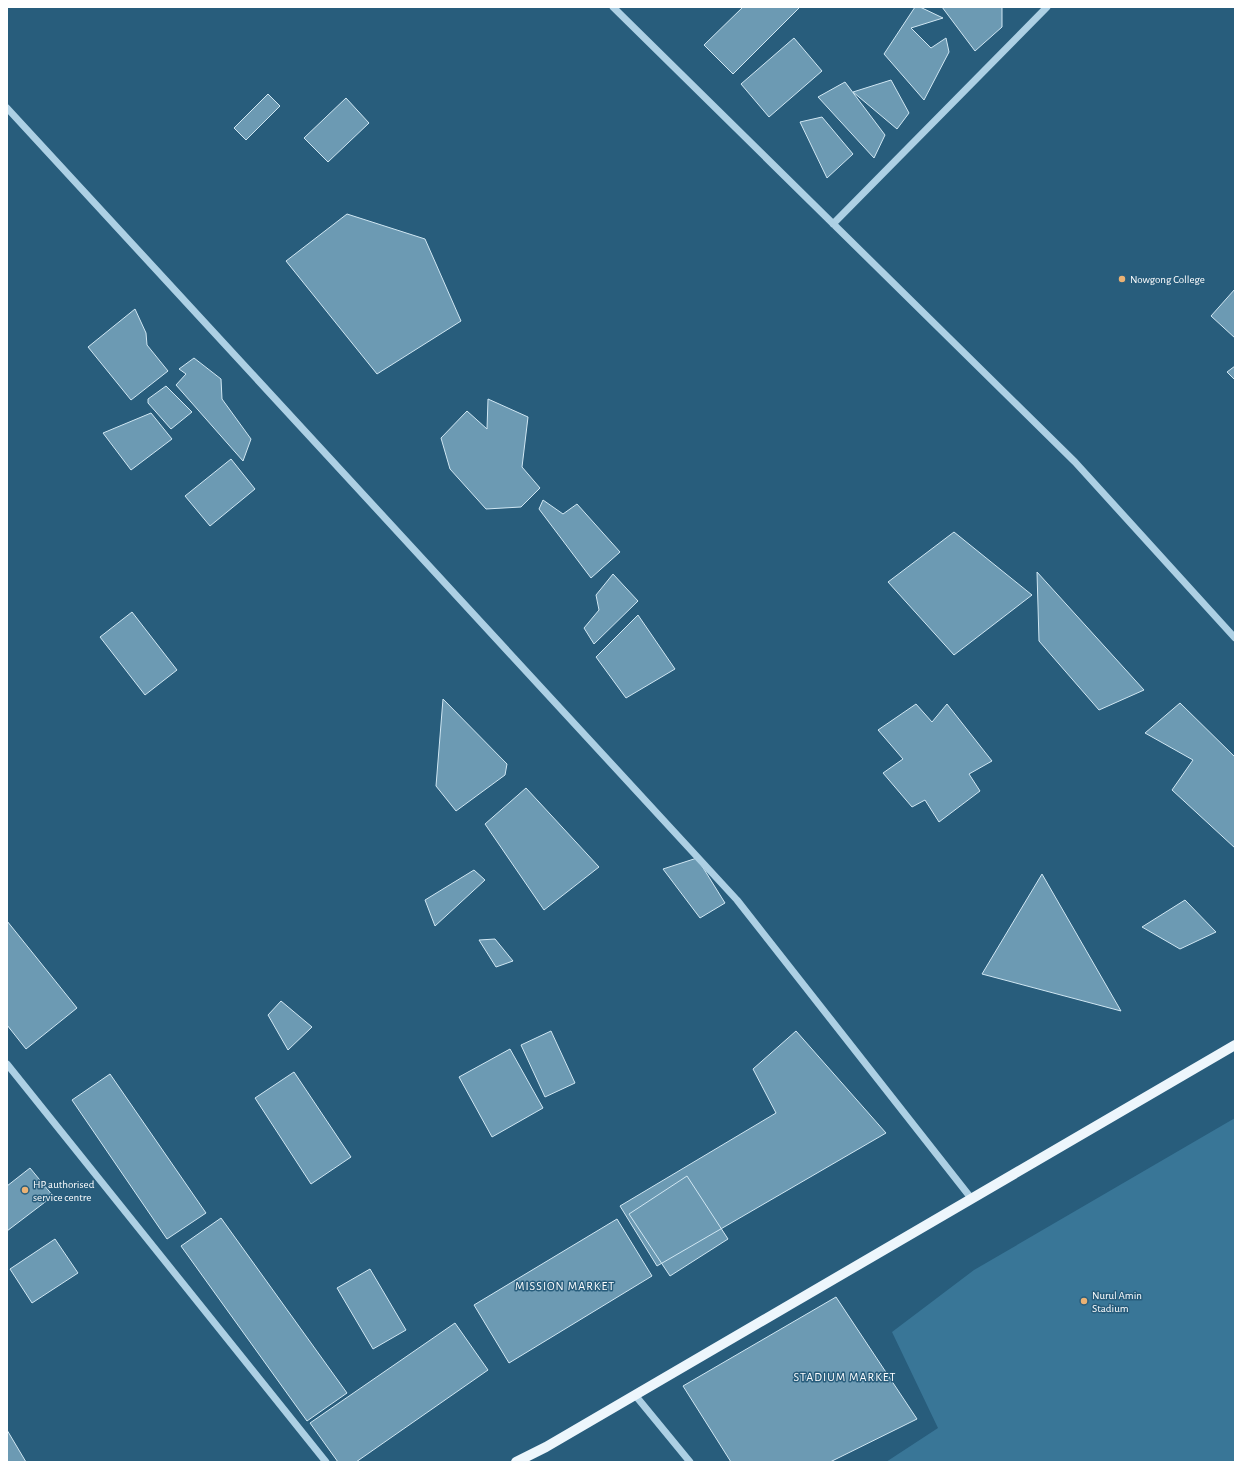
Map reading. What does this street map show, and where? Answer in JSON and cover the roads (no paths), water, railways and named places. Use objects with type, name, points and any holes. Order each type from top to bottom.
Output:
[{"type":"main road","points":[[516,1462],[546,1447],[635,1396],[971,1198],[1235,1045]]},
{"type":"street","points":[[613,7],[1075,462],[1235,638]]},
{"type":"street","points":[[833,224],[1046,7]]},
{"type":"street","points":[[7,108],[737,900],[971,1198]]},
{"type":"street","points":[[7,1064],[326,1462]]},
{"type":"street","points":[[635,1396],[690,1462]]},
{"type":"place","name":"Nowgong College","points":[[1122,279]]},
{"type":"place","name":"HP authorised service centre","points":[[25,1190]]},
{"type":"place","name":"Nurul Amin Stadium","points":[[1084,1301]]},
{"type":"district","name":"MISSION MARKET","points":[[565,1286]]},
{"type":"district","name":"STADIUM MARKET","points":[[845,1377]]}]
